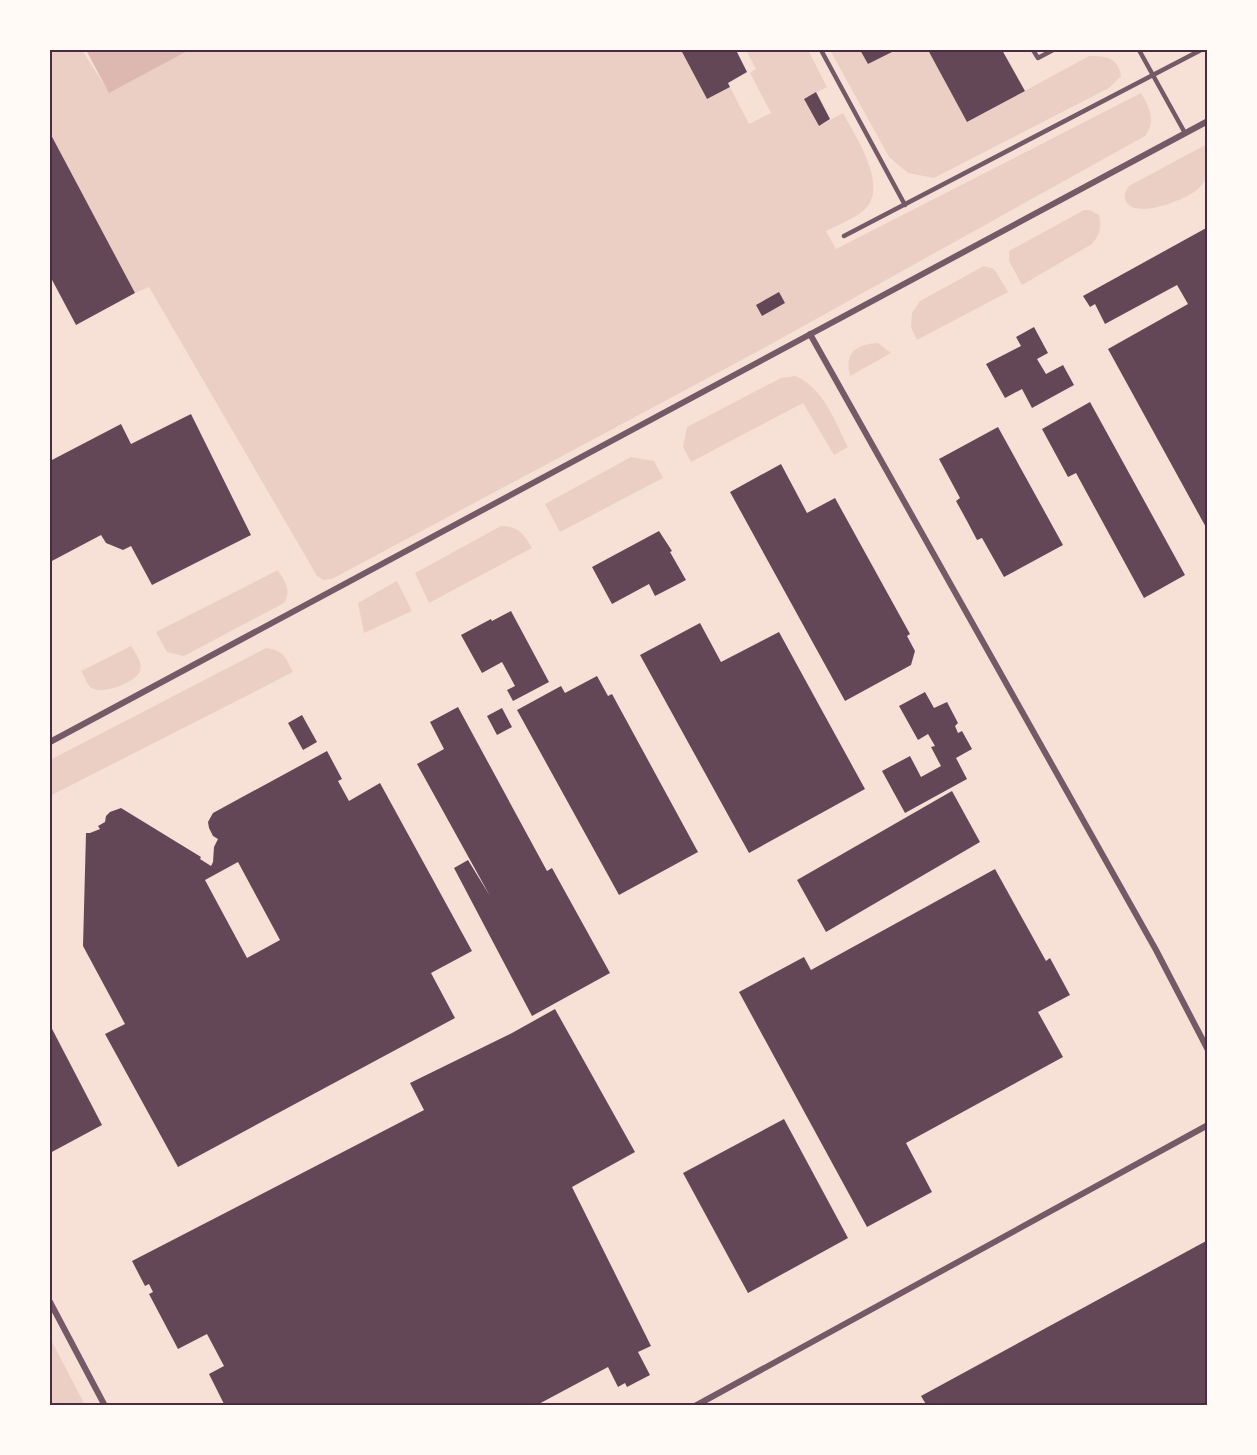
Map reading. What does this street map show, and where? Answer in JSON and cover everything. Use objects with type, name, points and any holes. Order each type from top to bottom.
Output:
[{"type":"street","points":[[50,742],[1208,121]]},
{"type":"street","points":[[810,334],[1150,939],[1208,1050]]},
{"type":"street","points":[[695,1406],[1208,1125]]},
{"type":"street","points":[[50,1302],[105,1406]]},
{"type":"lane","points":[[821,50],[904,205]]},
{"type":"lane","points":[[1033,50],[1038,58],[1053,50]]},
{"type":"lane","points":[[1139,50],[1185,133]]},
{"type":"lane","points":[[844,236],[1202,50]]},
{"type":"shaded area","points":[[50,50],[82,50],[109,92],[188,50],[681,50],[707,99],[730,87],[749,124],[771,113],[750,73],[756,69],[746,50],[808,50],[827,87],[804,99],[819,126],[843,113],[862,148],[872,176],[871,201],[863,211],[826,231],[836,249],[1141,93],[1149,109],[1151,124],[1145,136],[764,348],[332,579],[323,580],[317,576],[149,287],[135,293],[50,133]]},
{"type":"shaded area","points":[[86,50],[189,50],[109,93]]},
{"type":"shaded area","points":[[830,50],[860,50],[868,64],[896,50],[928,50],[968,122],[1089,56],[1101,56],[1114,61],[1121,76],[1109,88],[934,178],[908,173],[889,157]]},
{"type":"shaded area","points":[[1207,144],[1207,178],[1196,191],[1171,203],[1151,208],[1134,208],[1126,202],[1125,195],[1129,186]]},
{"type":"shaded area","points":[[1084,210],[1090,210],[1099,215],[1100,230],[1092,244],[1022,285],[1009,261],[1009,251]]},
{"type":"shaded area","points":[[984,266],[994,269],[1008,292],[917,340],[911,327],[912,313],[920,301]]},
{"type":"shaded area","points":[[878,343],[891,353],[850,376],[849,361],[854,351],[864,345]]},
{"type":"shaded area","points":[[796,376],[806,382],[821,397],[848,447],[834,455],[803,403],[691,462],[683,447],[687,427],[781,378]]},
{"type":"shaded area","points":[[631,457],[654,461],[663,478],[560,532],[545,504]]},
{"type":"shaded area","points":[[501,526],[512,527],[520,532],[532,548],[429,603],[415,573]]},
{"type":"shaded area","points":[[278,570],[287,590],[284,603],[184,656],[167,652],[156,632]]},
{"type":"shaded area","points":[[397,581],[412,611],[364,633],[358,603]]},
{"type":"shaded area","points":[[131,646],[140,664],[137,676],[125,684],[109,689],[101,690],[90,687],[81,671]]},
{"type":"shaded area","points":[[266,648],[283,655],[293,672],[50,796],[50,760]]},
{"type":"shaded area","points":[[50,1338],[85,1405],[50,1405]]},
{"type":"building","points":[[681,50],[741,50],[737,52],[747,72],[728,83],[730,87],[707,99]]},
{"type":"building","points":[[860,50],[896,50],[868,64]]},
{"type":"building","points":[[928,50],[1002,50],[1025,91],[967,122]]},
{"type":"building","points":[[816,92],[830,119],[819,126],[804,99]]},
{"type":"building","points":[[50,133],[135,293],[76,325],[50,276]]},
{"type":"building","points":[[1208,227],[1208,531],[1108,349],[1188,304],[1177,285],[1105,324],[1095,304],[1090,307],[1083,296]]},
{"type":"building","points":[[779,292],[785,303],[762,316],[756,305]]},
{"type":"building","points":[[1034,327],[1048,353],[1037,359],[1046,374],[1063,365],[1074,385],[1032,408],[1022,389],[1005,398],[986,364],[1021,346],[1016,337]]},
{"type":"building","points":[[1090,402],[1185,575],[1144,598],[1076,473],[1068,477],[1042,429]]},
{"type":"building","points":[[191,414],[251,535],[152,585],[131,546],[123,550],[106,543],[101,535],[50,562],[50,461],[121,424],[131,444]]},
{"type":"building","points":[[998,427],[1063,545],[1004,577],[982,538],[977,540],[956,501],[960,498],[939,459]]},
{"type":"building","points":[[781,464],[807,513],[835,498],[910,634],[907,636],[915,651],[911,665],[845,701],[730,492]]},
{"type":"building","points":[[659,531],[686,580],[655,596],[649,584],[612,604],[592,567]]},
{"type":"building","points":[[511,611],[549,682],[513,701],[507,690],[515,686],[502,662],[482,673],[461,635]]},
{"type":"building","points":[[700,623],[721,662],[779,632],[865,789],[749,853],[640,655]]},
{"type":"building","points":[[597,676],[608,696],[612,694],[698,852],[619,895],[517,710],[561,686],[565,693]]},
{"type":"building","points":[[925,692],[934,708],[947,702],[958,723],[955,726],[958,733],[962,731],[972,749],[956,758],[967,779],[905,813],[882,771],[910,756],[921,777],[941,766],[931,747],[935,746],[928,734],[918,740],[899,706]]},
{"type":"building","points":[[458,707],[547,871],[552,868],[610,973],[532,1016],[454,868],[468,860],[490,896],[417,764],[444,749],[430,722]]},
{"type":"building","points":[[502,708],[512,727],[497,735],[487,716]]},
{"type":"building","points":[[302,715],[317,742],[303,750],[288,723]]},
{"type":"building","points":[[327,751],[342,779],[338,781],[349,801],[380,783],[472,951],[431,973],[455,1018],[178,1167],[105,1034],[125,1024],[83,946],[86,833],[100,829],[98,826],[105,822],[110,812],[121,808],[201,857],[200,859],[211,866],[214,847],[218,839],[213,836],[209,828],[208,822],[213,813]],"holes":[[[238,862],[280,940],[247,958],[205,880]]]},
{"type":"building","points":[[952,791],[980,842],[826,932],[797,880]]},
{"type":"building","points":[[995,869],[1046,961],[1050,958],[1070,995],[1038,1012],[1063,1057],[906,1143],[932,1192],[867,1227],[739,992],[804,957],[811,970]]},
{"type":"building","points":[[555,1009],[635,1152],[572,1187],[651,1346],[638,1352],[650,1375],[627,1387],[625,1383],[618,1387],[608,1367],[535,1406],[225,1406],[209,1374],[224,1366],[207,1334],[178,1349],[149,1294],[153,1292],[149,1284],[145,1286],[132,1261],[424,1110],[410,1083],[512,1033]]},
{"type":"building","points":[[50,1025],[102,1125],[50,1153]]},
{"type":"building","points":[[784,1119],[848,1238],[748,1293],[683,1173]]},
{"type":"building","points":[[1208,1240],[1208,1406],[927,1406],[921,1396]]}]
